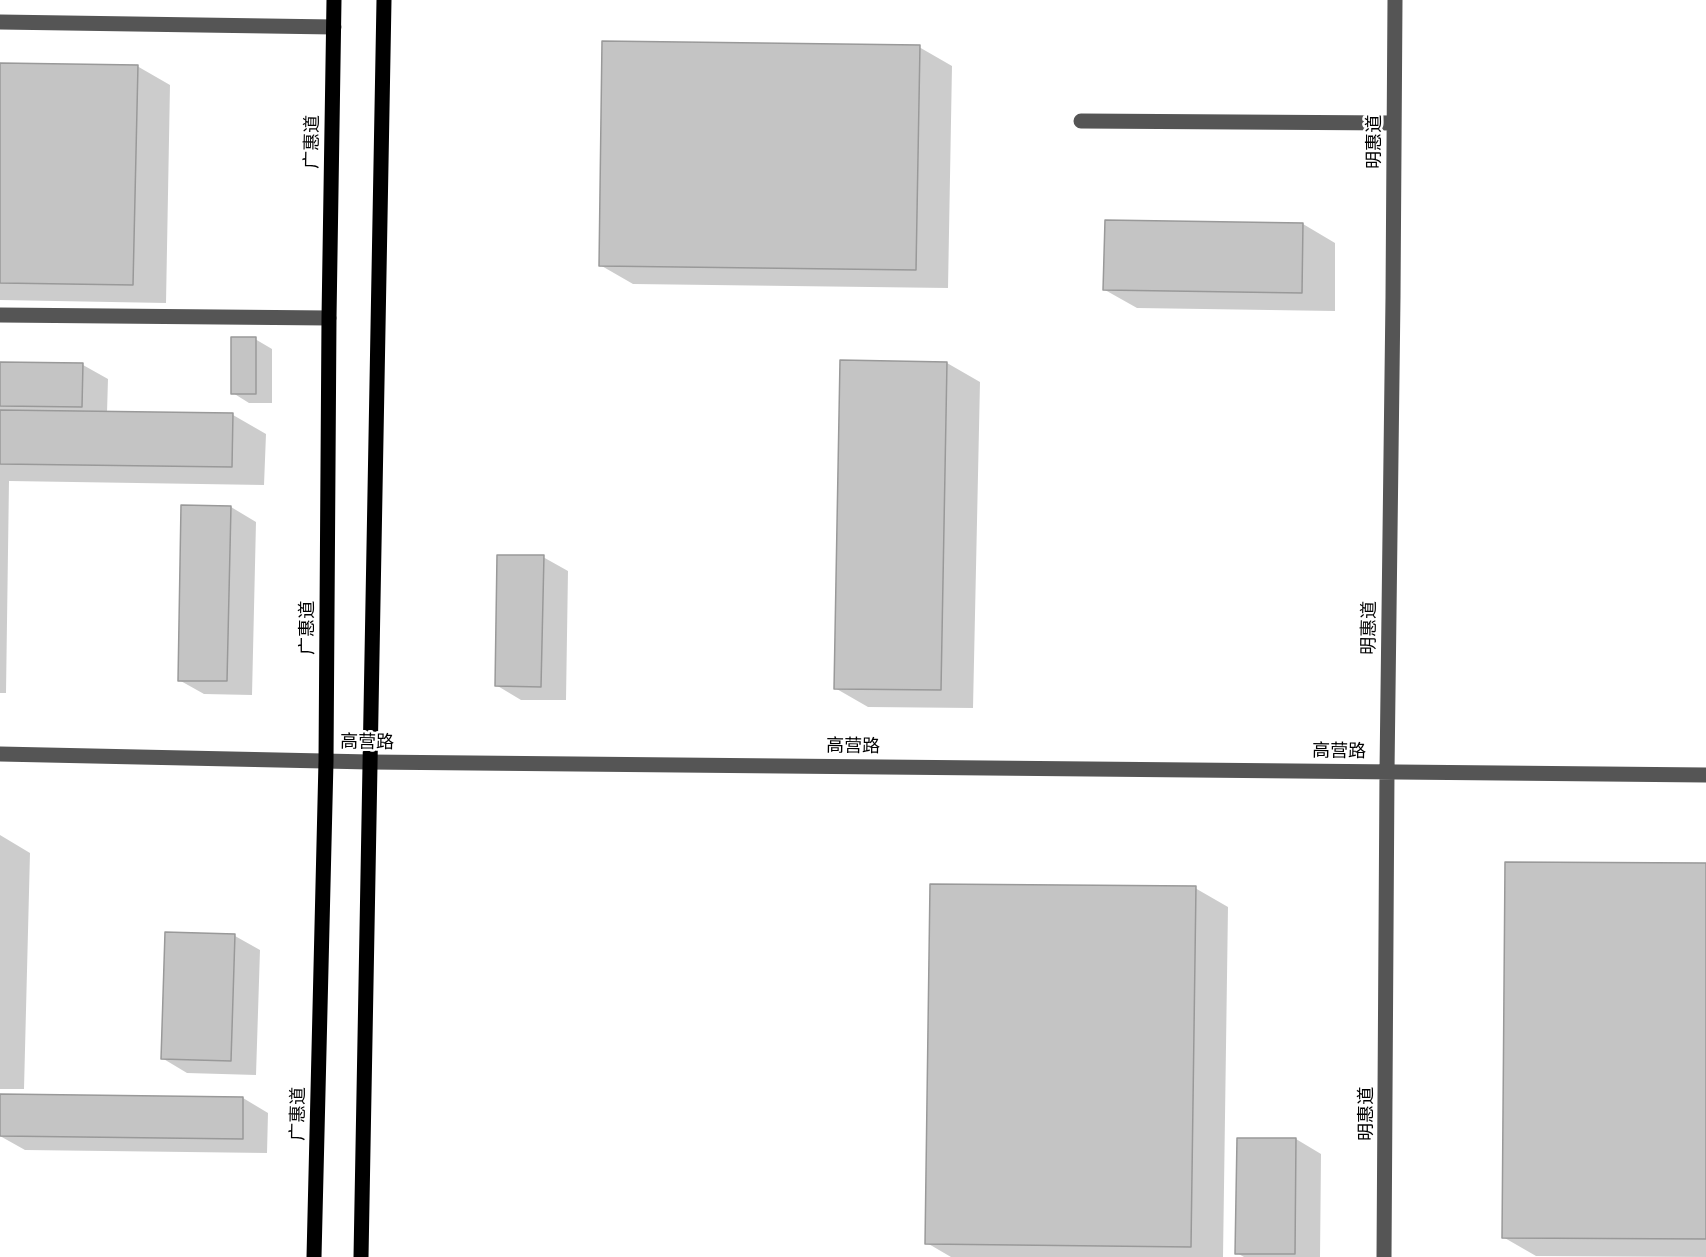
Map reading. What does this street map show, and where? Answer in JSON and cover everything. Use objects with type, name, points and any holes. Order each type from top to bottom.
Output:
[{"type":"main road","name":"广惠道","points":[[314,1257],[326,761],[334,0]]},
{"type":"main road","points":[[361,1257],[384,0]]},
{"type":"street","name":"明惠道","points":[[1384,1257],[1395,0]]},
{"type":"street","points":[[0,22],[334,27]]},
{"type":"street","points":[[1082,121],[1394,123]]},
{"type":"street","points":[[0,315],[329,318]]},
{"type":"street","name":"高营路","points":[[0,754],[370,762],[1706,775]]},
{"type":"building","points":[[602,41],[920,45],[916,270],[599,266]]},
{"type":"building","points":[[0,63],[138,65],[133,285],[0,283]]},
{"type":"building","points":[[1105,220],[1303,223],[1302,293],[1103,290]]},
{"type":"building","points":[[231,337],[256,337],[256,394],[231,394]]},
{"type":"building","points":[[840,360],[947,362],[941,690],[834,689]]},
{"type":"building","points":[[0,362],[83,363],[82,407],[0,406]]},
{"type":"building","points":[[0,410],[233,413],[232,467],[0,464]]},
{"type":"building","points":[[181,505],[231,506],[227,681],[178,681]]},
{"type":"building","points":[[497,555],[544,555],[541,687],[495,686]]},
{"type":"building","points":[[1505,862],[1706,863],[1706,1239],[1502,1238]]},
{"type":"building","points":[[930,884],[1196,886],[1191,1247],[925,1244]]},
{"type":"building","points":[[165,932],[235,934],[231,1061],[161,1059]]},
{"type":"building","points":[[0,1094],[243,1097],[243,1139],[0,1136]]},
{"type":"building","points":[[1237,1138],[1296,1138],[1295,1254],[1235,1254]]}]
